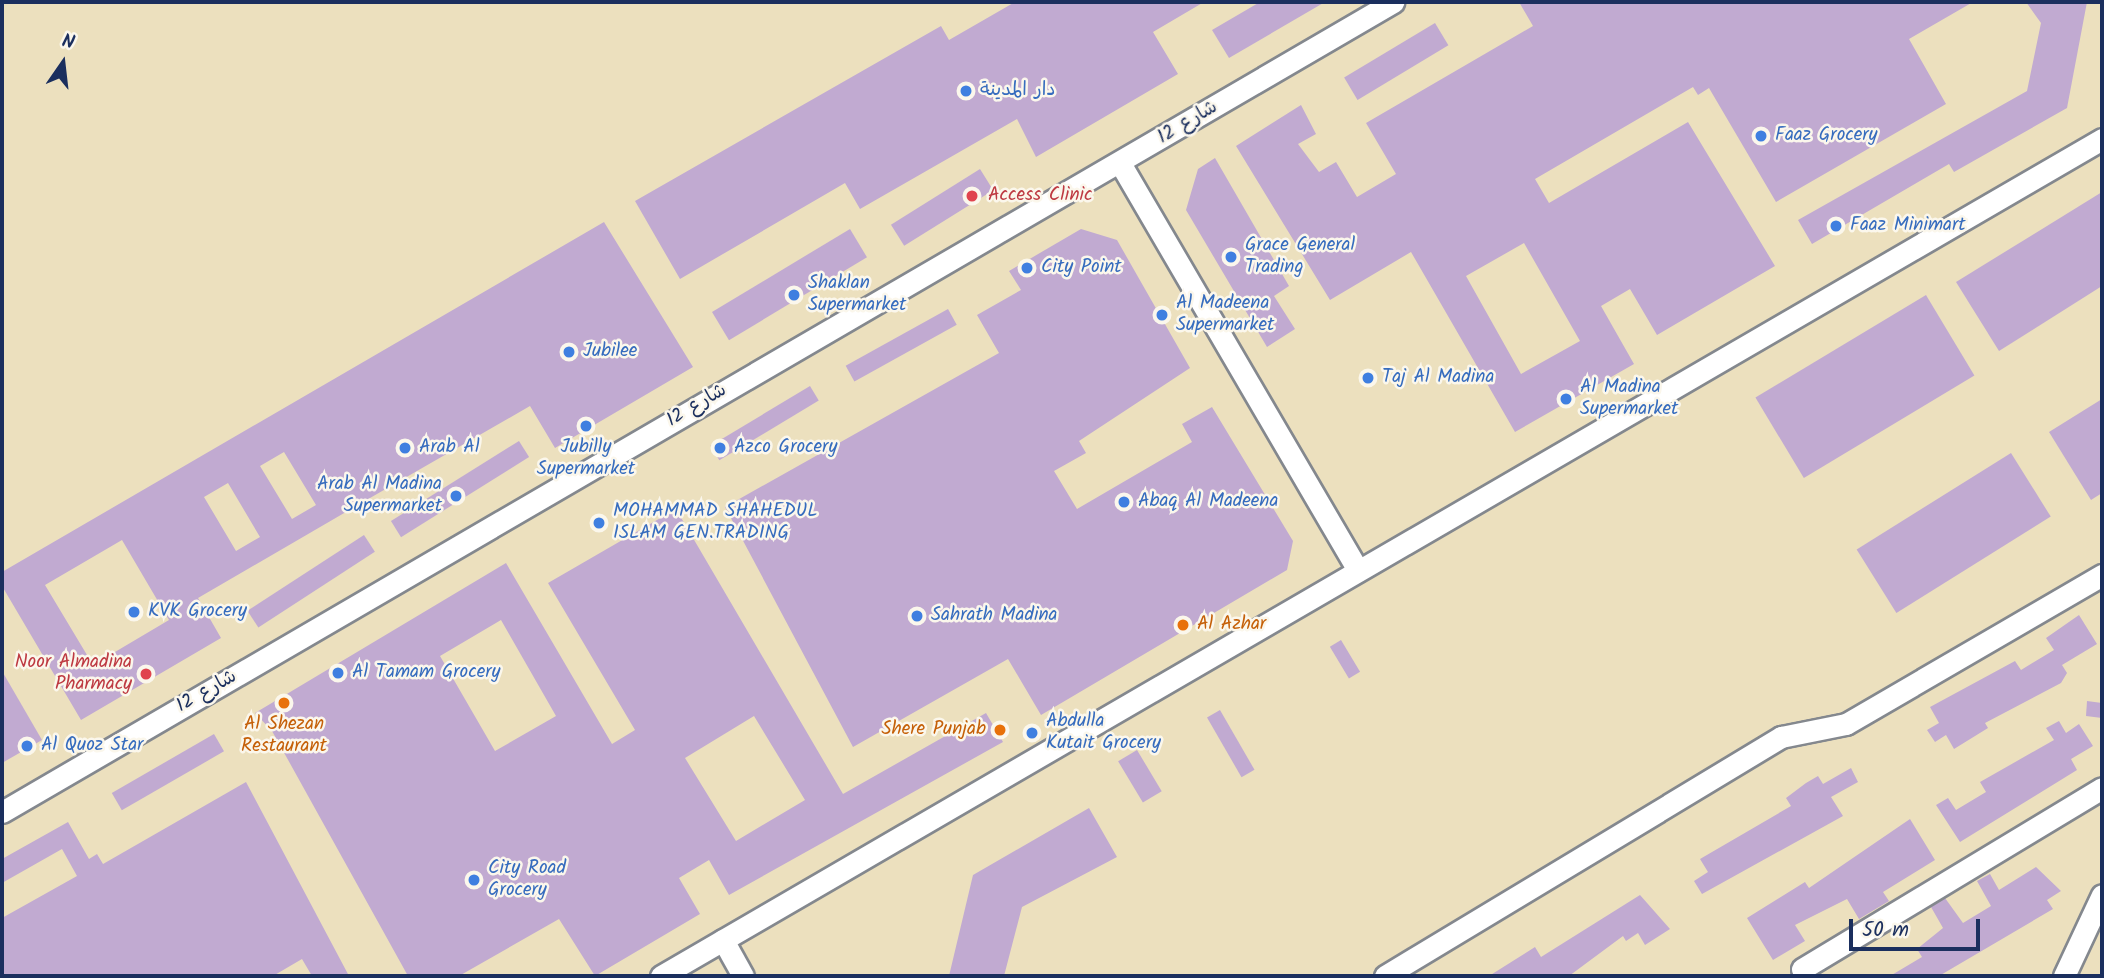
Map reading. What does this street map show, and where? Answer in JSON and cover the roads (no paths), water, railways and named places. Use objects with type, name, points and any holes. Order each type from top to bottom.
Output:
[{"type":"street","name":"شارع 12","points":[[2,812],[1393,2]]},
{"type":"street","points":[[661,976],[2102,139]]},
{"type":"street","points":[[1120,163],[1358,571]]},
{"type":"street","points":[[1385,976],[1782,737],[1846,724],[2102,575]]},
{"type":"street","points":[[1802,969],[2102,788]]},
{"type":"street","points":[[2064,976],[2102,896]]},
{"type":"street","points":[[723,940],[743,976]]},
{"type":"place","name":"دار المدينة","points":[[966,91]]},
{"type":"place","name":"Faaz Grocery","points":[[1761,136]]},
{"type":"place","name":"Access Clinic","points":[[972,196]]},
{"type":"place","name":"Faaz Minimart","points":[[1836,226]]},
{"type":"place","name":"Grace General Trading","points":[[1231,257]]},
{"type":"place","name":"City Point","points":[[1027,268]]},
{"type":"place","name":"Shaklan Supermarket","points":[[794,295]]},
{"type":"place","name":"Al Madeena Supermarket","points":[[1162,315]]},
{"type":"place","name":"Jubilee","points":[[569,352]]},
{"type":"place","name":"Taj Al Madina","points":[[1368,378]]},
{"type":"place","name":"Al Madina Supermarket","points":[[1566,399]]},
{"type":"place","name":"Jubilly Supermarket","points":[[586,426]]},
{"type":"place","name":"Arab Al","points":[[405,448]]},
{"type":"place","name":"Azco Grocery","points":[[720,448]]},
{"type":"place","name":"Arab Al Madina Supermarket","points":[[456,496]]},
{"type":"place","name":"Abaq Al Madeena","points":[[1124,502]]},
{"type":"place","name":"MOHAMMAD SHAHEDUL ISLAM GEN.TRADING","points":[[599,523]]},
{"type":"place","name":"KVK Grocery","points":[[134,612]]},
{"type":"place","name":"Sahrath Madina","points":[[917,616]]},
{"type":"place","name":"Al Azhar","points":[[1183,625]]},
{"type":"place","name":"Al Tamam Grocery","points":[[338,673]]},
{"type":"place","name":"Noor Almadina Pharmacy","points":[[146,674]]},
{"type":"place","name":"Al Shezan Restaurant","points":[[284,703]]},
{"type":"place","name":"Shere Punjab","points":[[1000,730]]},
{"type":"place","name":"Abdulla Kutait Grocery","points":[[1032,733]]},
{"type":"place","name":"Al Quoz Star","points":[[27,746]]},
{"type":"place","name":"City Road Grocery","points":[[474,880]]}]
